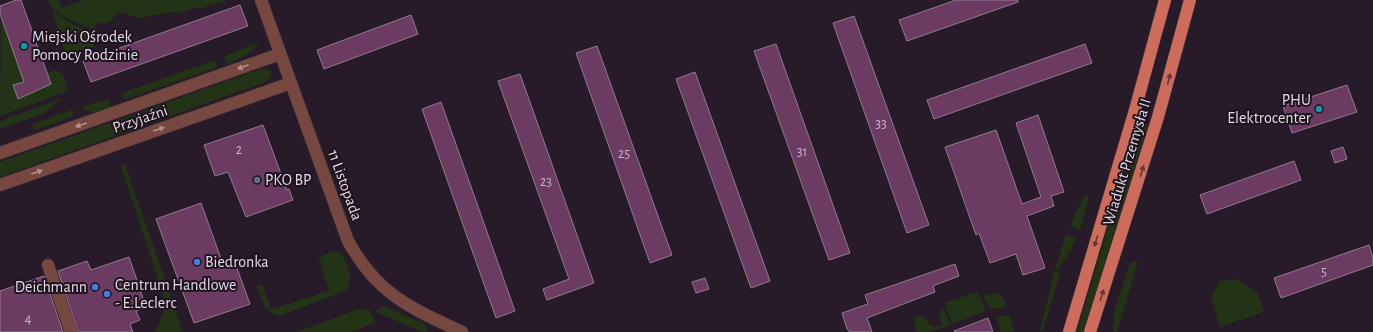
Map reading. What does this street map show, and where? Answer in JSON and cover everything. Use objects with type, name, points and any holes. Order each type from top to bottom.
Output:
[{"type":"main road","name":"Wiadukt Przemysła II","points":[[1069,332],[1135,110],[1165,0]]},
{"type":"main road","name":"Wiadukt Przemysła II","points":[[1090,332],[1158,117],[1190,0]]},
{"type":"street","name":"11 Listopada","points":[[261,0],[348,241],[363,267],[376,282],[395,298],[419,312],[462,332]]},
{"type":"street","name":"Przyjaźni","points":[[0,154],[280,54]]},
{"type":"street","name":"Przyjaźni","points":[[0,185],[291,83]]},
{"type":"street","points":[[48,265],[71,332]]},
{"type":"green space","points":[[48,0],[59,0],[62,8],[84,0],[226,0],[199,9],[197,7],[180,13],[170,12],[140,18],[119,12],[108,23],[98,23],[94,29],[81,25],[67,18],[55,10]]},
{"type":"green space","points":[[52,11],[74,25],[93,32],[94,47],[70,55],[66,54]]},
{"type":"green space","points":[[1,17],[24,82],[13,86],[18,98],[50,84],[47,73],[56,70],[63,74],[68,91],[0,116]]},
{"type":"green space","points":[[258,43],[249,54],[227,64],[224,56]]},
{"type":"green space","points":[[215,60],[217,67],[124,100],[122,93]]},
{"type":"green space","points":[[261,69],[267,69],[270,71],[271,76],[265,82],[0,177],[0,162]]},
{"type":"green space","points":[[62,98],[45,113],[0,129],[0,121]]},
{"type":"green space","points":[[108,99],[111,107],[99,111],[92,112],[81,107]]},
{"type":"green space","points":[[74,109],[72,117],[35,130],[32,124]]},
{"type":"green space","points":[[1139,122],[1148,125],[1083,332],[1077,332]]},
{"type":"green space","points":[[125,164],[183,332],[155,332],[164,311],[164,297],[122,170],[121,165]]},
{"type":"green space","points":[[1085,194],[1089,197],[1080,230],[1070,226]]},
{"type":"green space","points":[[1066,235],[1076,238],[1070,252],[1056,271],[1060,274],[1043,330],[1040,331],[1054,273]]},
{"type":"green space","points":[[337,251],[344,259],[349,270],[350,282],[345,291],[279,316],[267,309],[257,285],[263,286],[271,309],[329,291],[319,259],[322,255]]},
{"type":"green space","points":[[1131,261],[1138,262],[1117,332],[1113,332],[1114,311]]},
{"type":"green space","points":[[1235,279],[1257,292],[1264,312],[1220,327],[1211,297],[1220,281]]},
{"type":"green space","points":[[977,292],[984,305],[985,311],[952,324],[945,303]]},
{"type":"green space","points":[[994,293],[1001,294],[1007,307],[991,309],[983,296]]},
{"type":"green space","points":[[383,306],[425,324],[427,332],[422,332],[376,312]]},
{"type":"green space","points":[[943,307],[950,325],[929,332],[917,332],[913,318],[920,316],[925,318],[928,323],[934,327],[942,325],[939,312]]},
{"type":"green space","points":[[359,309],[370,310],[375,323],[351,332],[296,332]]},
{"type":"green space","points":[[1010,315],[1014,332],[1001,332],[996,317]]},
{"type":"building","name":"Miejski Ośrodek Pomocy Rodzinie","points":[[16,0],[21,0],[51,84],[18,99],[13,85],[24,82],[0,14],[0,6]]},
{"type":"building","points":[[956,0],[1018,0],[1018,2],[907,41],[899,20]]},
{"type":"building","points":[[240,5],[248,26],[91,82],[83,61]]},
{"type":"building","points":[[411,15],[418,34],[324,69],[317,50]]},
{"type":"building","points":[[854,16],[929,225],[907,233],[833,23]]},
{"type":"building","points":[[776,44],[850,253],[829,260],[754,51]]},
{"type":"building","points":[[1085,44],[1092,63],[934,119],[927,100]]},
{"type":"building","points":[[597,46],[672,255],[650,263],[576,53]]},
{"type":"building","points":[[695,72],[770,281],[751,288],[676,79]]},
{"type":"building","points":[[520,74],[594,283],[547,300],[543,289],[569,279],[498,81]]},
{"type":"building","points":[[1347,85],[1357,112],[1292,133],[1283,106]]},
{"type":"building","points":[[441,102],[515,311],[496,318],[422,109]]},
{"type":"building","points":[[1038,115],[1064,192],[1051,196],[1054,206],[1027,216],[1045,268],[1023,275],[1016,254],[990,263],[979,233],[976,235],[945,147],[996,130],[1022,204],[1041,197],[1016,123]]},
{"type":"building","points":[[263,125],[287,190],[289,189],[293,200],[246,217],[228,172],[215,176],[204,145]]},
{"type":"building","points":[[1343,147],[1347,159],[1335,163],[1331,151]]},
{"type":"building","points":[[1294,161],[1301,180],[1207,214],[1200,195]]},
{"type":"building","name":"Biedronka","points":[[201,203],[223,264],[234,260],[250,304],[194,323],[156,219]]},
{"type":"building","points":[[1369,245],[1373,258],[1373,265],[1281,298],[1274,278]]},
{"type":"building","name":"Centrum Handlowe - E.Leclerc","points":[[129,257],[146,307],[136,311],[140,320],[130,324],[133,332],[78,332],[58,271],[87,261],[91,270]]},
{"type":"building","points":[[955,264],[959,276],[933,286],[935,292],[867,318],[872,332],[850,332],[847,329],[842,313],[868,304],[865,295]]},
{"type":"building","points":[[44,276],[63,332],[0,332],[0,291]]},
{"type":"building","points":[[705,278],[709,289],[696,293],[692,282]]},
{"type":"building","points":[[988,318],[993,332],[954,331]]},
{"type":"place","name":"Miejski Ośrodek Pomocy Rodzinie","points":[[24,46]]},
{"type":"place","name":"PHU Elektrocenter","points":[[1319,109]]},
{"type":"place","name":"PKO BP","points":[[257,180]]},
{"type":"place","name":"Biedronka","points":[[197,262]]},
{"type":"place","name":"Deichmann","points":[[95,287]]},
{"type":"place","name":"Centrum Handlowe - E.Leclerc","points":[[107,294]]}]
